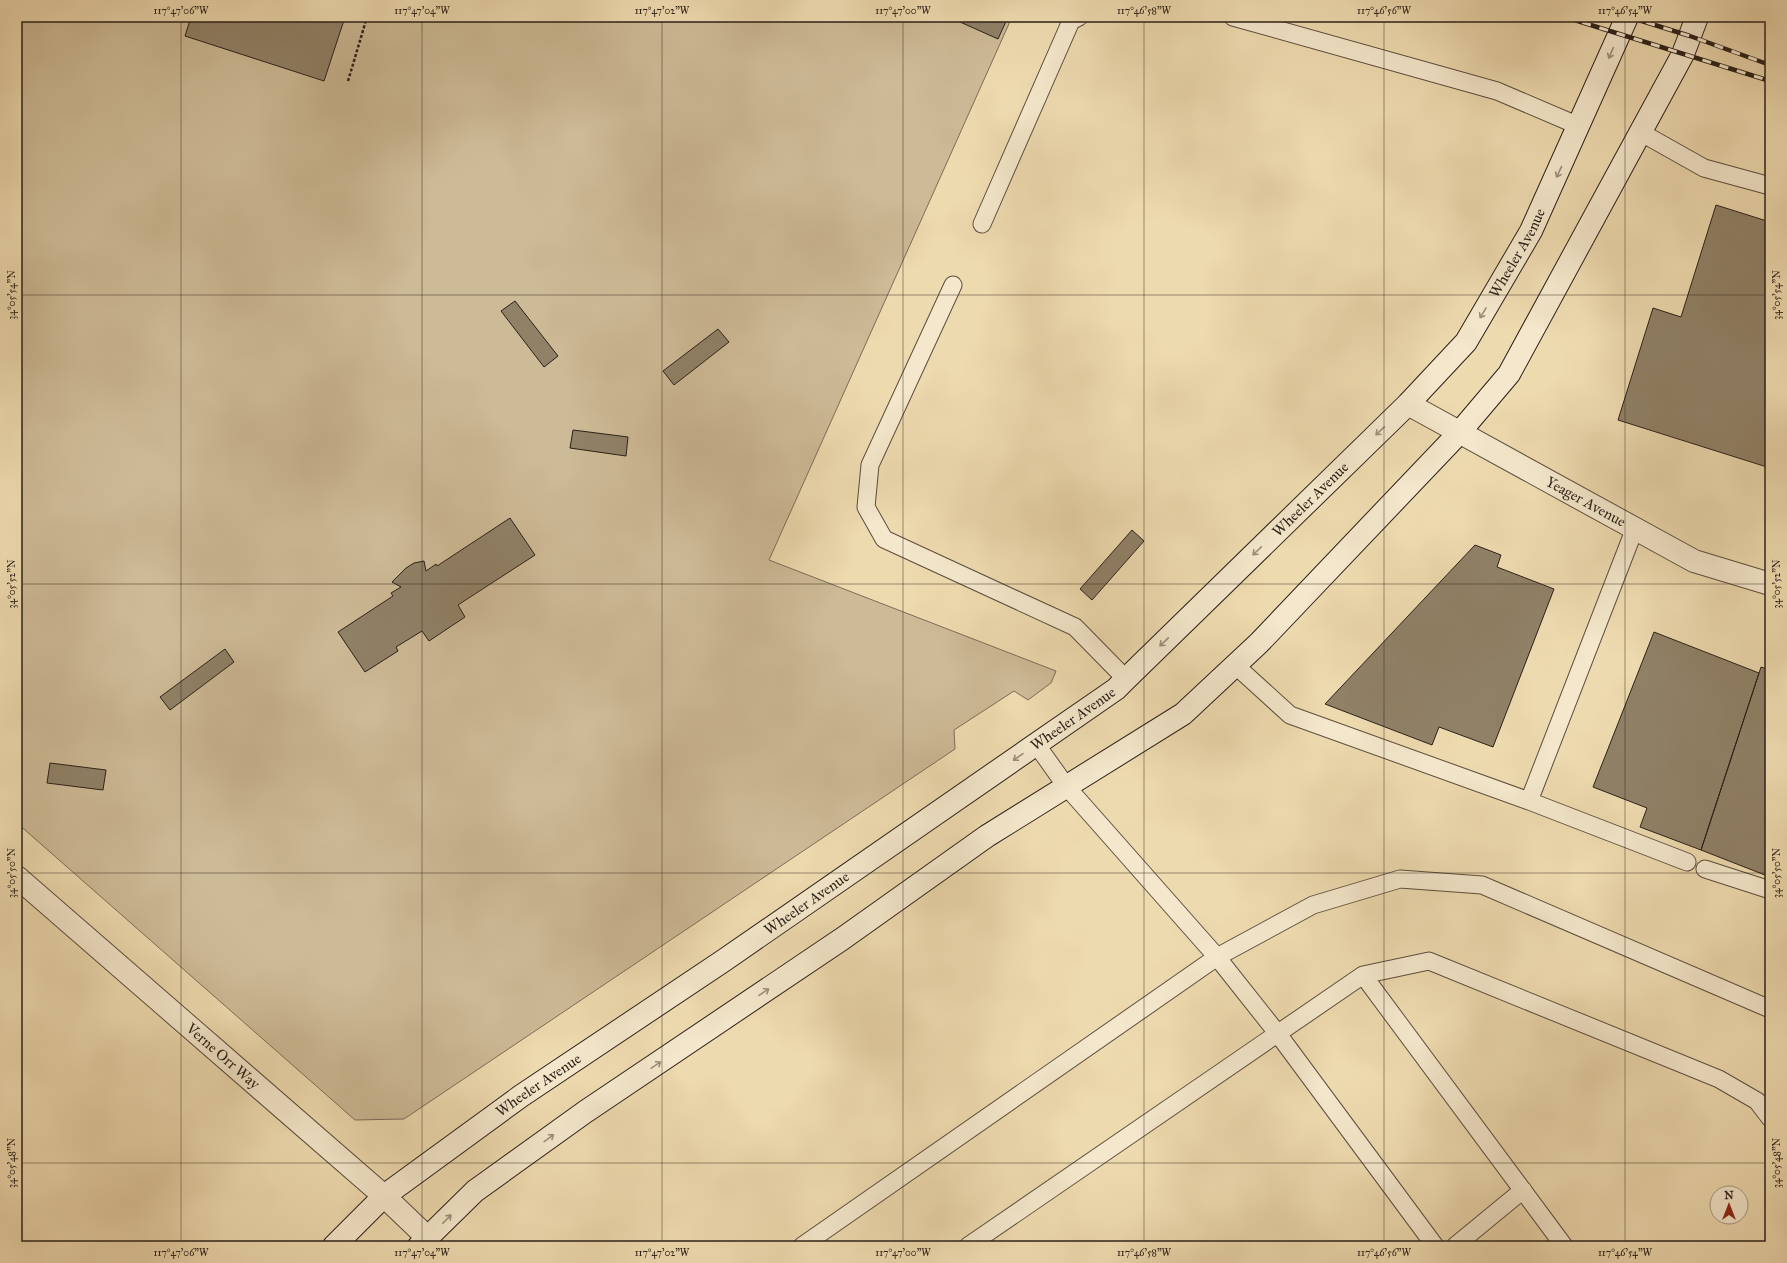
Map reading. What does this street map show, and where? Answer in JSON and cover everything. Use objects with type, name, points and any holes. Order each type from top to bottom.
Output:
[{"type":"street","name":"Wheeler Avenue","points":[[334,1246],[384,1196],[521,1096],[724,961],[1116,689],[1408,404],[1466,342],[1531,231],[1627,17]]},
{"type":"street","points":[[427,1243],[475,1191],[585,1112],[842,939],[987,836],[1183,714],[1259,643],[1459,433],[1509,374],[1683,54],[1697,17]]},
{"type":"street","name":"Yeager Avenue","points":[[1408,404],[1694,561],[1770,584]]},
{"type":"street","name":"Verne Orr Way","points":[[17,877],[384,1196],[427,1243]]},
{"type":"lane","points":[[982,224],[1071,21],[1079,17]]},
{"type":"lane","points":[[1233,17],[1497,92],[1579,126]]},
{"type":"lane","points":[[1640,132],[1704,168],[1770,186]]},
{"type":"lane","points":[[953,285],[870,465],[866,507],[884,539],[1075,627],[1126,679]]},
{"type":"lane","points":[[1529,801],[1635,528]]},
{"type":"lane","points":[[1235,665],[1290,715],[1529,801],[1687,862]]},
{"type":"lane","points":[[1036,744],[1066,786],[1217,957],[1278,1034],[1435,1246]]},
{"type":"lane","points":[[1705,869],[1770,890]]},
{"type":"lane","points":[[809,1244],[1217,957],[1313,905],[1400,879],[1482,885],[1770,1009]]},
{"type":"lane","points":[[968,1246],[1363,976],[1429,961],[1719,1079],[1757,1101],[1770,1118]]},
{"type":"lane","points":[[1363,976],[1564,1246]]},
{"type":"lane","points":[[1455,1246],[1523,1190]]},
{"type":"path","points":[[348,80],[367,17]]},
{"type":"shaded area","points":[[17,17],[1012,17],[769,560],[1056,671],[1051,683],[1028,700],[1014,691],[954,730],[955,749],[404,1119],[355,1120],[17,823]]},
{"type":"building","points":[[191,17],[345,17],[324,81],[185,36]]},
{"type":"building","points":[[949,17],[1008,17],[998,39]]},
{"type":"building","points":[[1716,205],[1770,222],[1770,468],[1618,420],[1653,308],[1681,317]]},
{"type":"building","points":[[515,301],[558,356],[544,367],[501,311]]},
{"type":"building","points":[[718,329],[729,342],[674,385],[663,371]]},
{"type":"building","points":[[573,430],[628,437],[626,456],[570,448]]},
{"type":"building","points":[[510,518],[535,555],[458,605],[465,617],[429,641],[422,631],[396,647],[398,651],[365,672],[338,632],[393,596],[391,593],[401,587],[392,582],[406,568],[414,563],[424,561],[426,571],[436,564],[437,566]]},
{"type":"building","points":[[1132,530],[1144,541],[1092,600],[1080,589]]},
{"type":"building","points":[[1475,545],[1501,555],[1497,567],[1554,589],[1493,747],[1439,727],[1432,745],[1325,704]]},
{"type":"building","points":[[1654,632],[1759,673],[1701,850],[1640,827],[1647,808],[1593,787]]},
{"type":"building","points":[[225,649],[234,662],[170,710],[160,697]]},
{"type":"building","points":[[1761,667],[1770,670],[1770,877],[1701,850]]},
{"type":"building","points":[[50,763],[106,770],[103,790],[47,783]]},
{"type":"railway","points":[[1565,17],[1770,81]]},
{"type":"railway","points":[[1629,17],[1690,36],[1770,65]]}]
